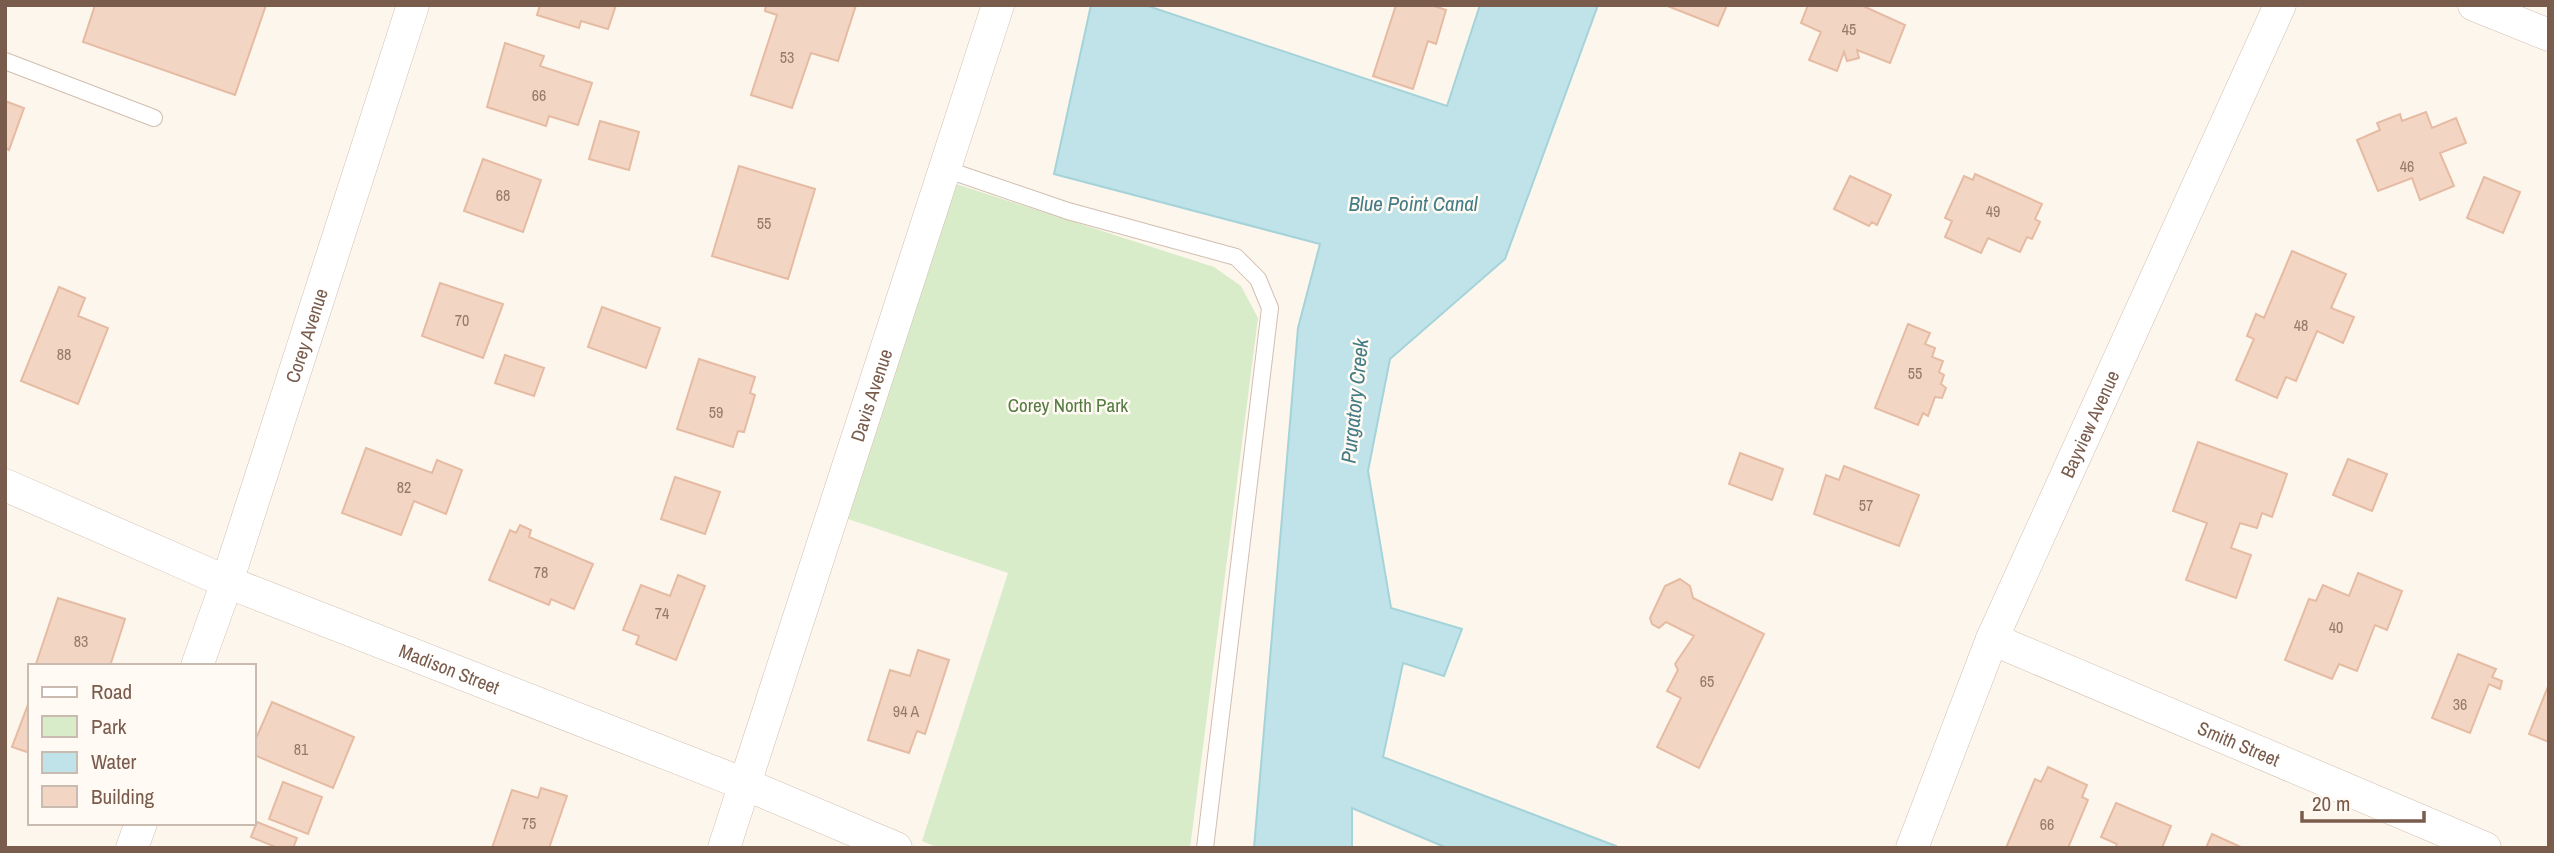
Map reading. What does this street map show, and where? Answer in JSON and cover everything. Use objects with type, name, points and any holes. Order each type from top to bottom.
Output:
[{"type":"street","name":"Corey Avenue","points":[[198,664],[227,582],[413,5]]},
{"type":"street","name":"Davis Avenue","points":[[724,848],[747,785],[998,5]]},
{"type":"street","name":"Bayview Avenue","points":[[1912,848],[1992,639],[2280,5]]},
{"type":"street","points":[[2474,5],[2549,36]]},
{"type":"street","name":"Madison Street","points":[[5,485],[227,582],[747,785],[896,848]]},
{"type":"street","name":"Smith Street","points":[[1992,639],[2485,848]]},
{"type":"street","points":[[132,848],[140,825]]},
{"type":"lane","points":[[5,61],[154,118]]},
{"type":"lane","points":[[945,169],[1068,211],[1236,257],[1258,279],[1270,308],[1205,848]]},
{"type":"green space","name":"Corey North Park","points":[[956,184],[1214,267],[1241,286],[1258,318],[1190,848],[939,848],[922,841],[1008,573],[845,518]]},
{"type":"water","name":"Blue Point Canal","points":[[1091,5],[1145,5],[1447,106],[1480,5],[1598,5],[1505,259],[1390,359],[1368,471],[1391,608],[1462,629],[1444,676],[1403,663],[1383,757],[1616,848],[1447,848],[1352,808],[1352,848],[1254,848],[1298,328],[1320,244],[1054,174]]},
{"type":"building","points":[[95,5],[266,5],[235,95],[83,42]]},
{"type":"building","points":[[540,5],[616,5],[608,29],[581,21],[579,28],[537,15]]},
{"type":"building","points":[[766,5],[856,5],[838,61],[811,53],[792,108],[751,95],[777,15],[765,11]]},
{"type":"building","points":[[1396,5],[1431,5],[1446,10],[1436,44],[1428,41],[1413,89],[1373,76]]},
{"type":"building","points":[[1665,5],[1727,5],[1718,26]]},
{"type":"building","points":[[1808,5],[1861,5],[1905,25],[1890,63],[1857,50],[1859,58],[1847,61],[1844,52],[1837,71],[1809,60],[1821,32],[1801,23]]},
{"type":"building","points":[[505,43],[544,56],[540,66],[592,83],[578,125],[549,116],[546,126],[487,107]]},
{"type":"building","points":[[5,101],[24,108],[9,150],[5,148]]},
{"type":"building","points":[[2426,112],[2432,128],[2456,118],[2466,143],[2440,153],[2454,186],[2420,200],[2412,178],[2378,191],[2357,140],[2380,130],[2377,123],[2400,114],[2402,121]]},
{"type":"building","points":[[600,121],[639,132],[629,170],[589,159]]},
{"type":"building","points":[[483,159],[541,180],[523,232],[464,211]]},
{"type":"building","points":[[739,166],[815,189],[788,279],[712,256]]},
{"type":"building","points":[[1975,174],[2042,204],[2035,219],[2040,222],[2032,239],[2027,237],[2020,252],[1988,238],[1981,253],[1945,237],[1952,221],[1945,218],[1964,176],[1973,180]]},
{"type":"building","points":[[1850,176],[1891,195],[1877,225],[1872,222],[1869,226],[1834,209]]},
{"type":"building","points":[[2484,177],[2520,192],[2503,233],[2467,218]]},
{"type":"building","points":[[2292,251],[2346,274],[2331,308],[2354,317],[2343,343],[2317,331],[2296,381],[2286,377],[2277,398],[2236,380],[2254,339],[2247,336],[2256,314],[2264,318]]},
{"type":"building","points":[[440,283],[503,304],[483,358],[422,336]]},
{"type":"building","points":[[59,287],[85,298],[78,316],[108,328],[78,404],[21,381]]},
{"type":"building","points":[[602,307],[660,328],[646,368],[588,347]]},
{"type":"building","points":[[1908,324],[1930,333],[1925,344],[1935,348],[1932,357],[1943,361],[1939,372],[1944,375],[1941,384],[1946,388],[1942,398],[1935,397],[1928,416],[1923,413],[1918,425],[1875,408]]},
{"type":"building","points":[[505,355],[544,368],[534,396],[495,383]]},
{"type":"building","points":[[699,359],[755,377],[750,393],[755,395],[744,432],[738,431],[733,447],[677,429]]},
{"type":"building","points":[[2198,442],[2287,474],[2272,517],[2262,513],[2257,528],[2240,523],[2231,548],[2251,555],[2236,598],[2186,580],[2207,523],[2173,511]]},
{"type":"building","points":[[366,448],[432,473],[437,460],[462,470],[446,514],[414,501],[401,535],[342,513]]},
{"type":"building","points":[[1740,453],[1783,469],[1772,500],[1729,484]]},
{"type":"building","points":[[2348,459],[2387,474],[2372,511],[2333,495]]},
{"type":"building","points":[[1844,466],[1919,495],[1899,546],[1814,514],[1826,475],[1839,480]]},
{"type":"building","points":[[675,477],[720,492],[705,534],[661,519]]},
{"type":"building","points":[[520,525],[531,530],[529,537],[593,564],[574,609],[551,599],[549,605],[489,580],[510,530],[516,533]]},
{"type":"building","points":[[2358,573],[2402,591],[2387,630],[2375,625],[2357,671],[2339,664],[2332,679],[2285,660],[2309,599],[2316,601],[2323,585],[2349,596]]},
{"type":"building","points":[[678,575],[705,586],[676,660],[636,644],[639,636],[623,630],[641,585],[670,596]]},
{"type":"building","points":[[1680,579],[1690,586],[1693,598],[1764,634],[1699,768],[1657,747],[1681,698],[1667,691],[1678,670],[1675,664],[1694,636],[1666,622],[1659,628],[1652,624],[1650,618],[1665,586]]},
{"type":"building","points":[[58,598],[125,619],[111,664],[36,664]]},
{"type":"building","points":[[918,650],[949,660],[925,734],[917,731],[909,753],[868,740],[890,670],[910,676]]},
{"type":"building","points":[[2458,654],[2496,669],[2492,677],[2502,681],[2500,689],[2489,684],[2470,733],[2432,718]]},
{"type":"building","points":[[2549,684],[2549,742],[2529,734]]},
{"type":"building","points":[[272,702],[354,737],[333,788],[256,756],[256,738]]},
{"type":"building","points":[[28,705],[28,752],[12,747]]},
{"type":"building","points":[[2048,767],[2087,785],[2082,797],[2088,800],[2068,848],[2006,848],[2035,779],[2041,782]]},
{"type":"building","points":[[283,782],[322,797],[308,834],[269,819]]},
{"type":"building","points":[[541,788],[567,796],[549,848],[492,848],[512,790],[538,798]]},
{"type":"building","points":[[2116,803],[2171,826],[2162,848],[2115,848],[2117,844],[2101,837]]},
{"type":"building","points":[[257,822],[297,838],[293,848],[278,848],[251,837]]},
{"type":"building","points":[[2212,834],[2243,848],[2206,848]]},
{"type":"water label","name":"Purgatory Creek","points":[[1355,401]]}]
